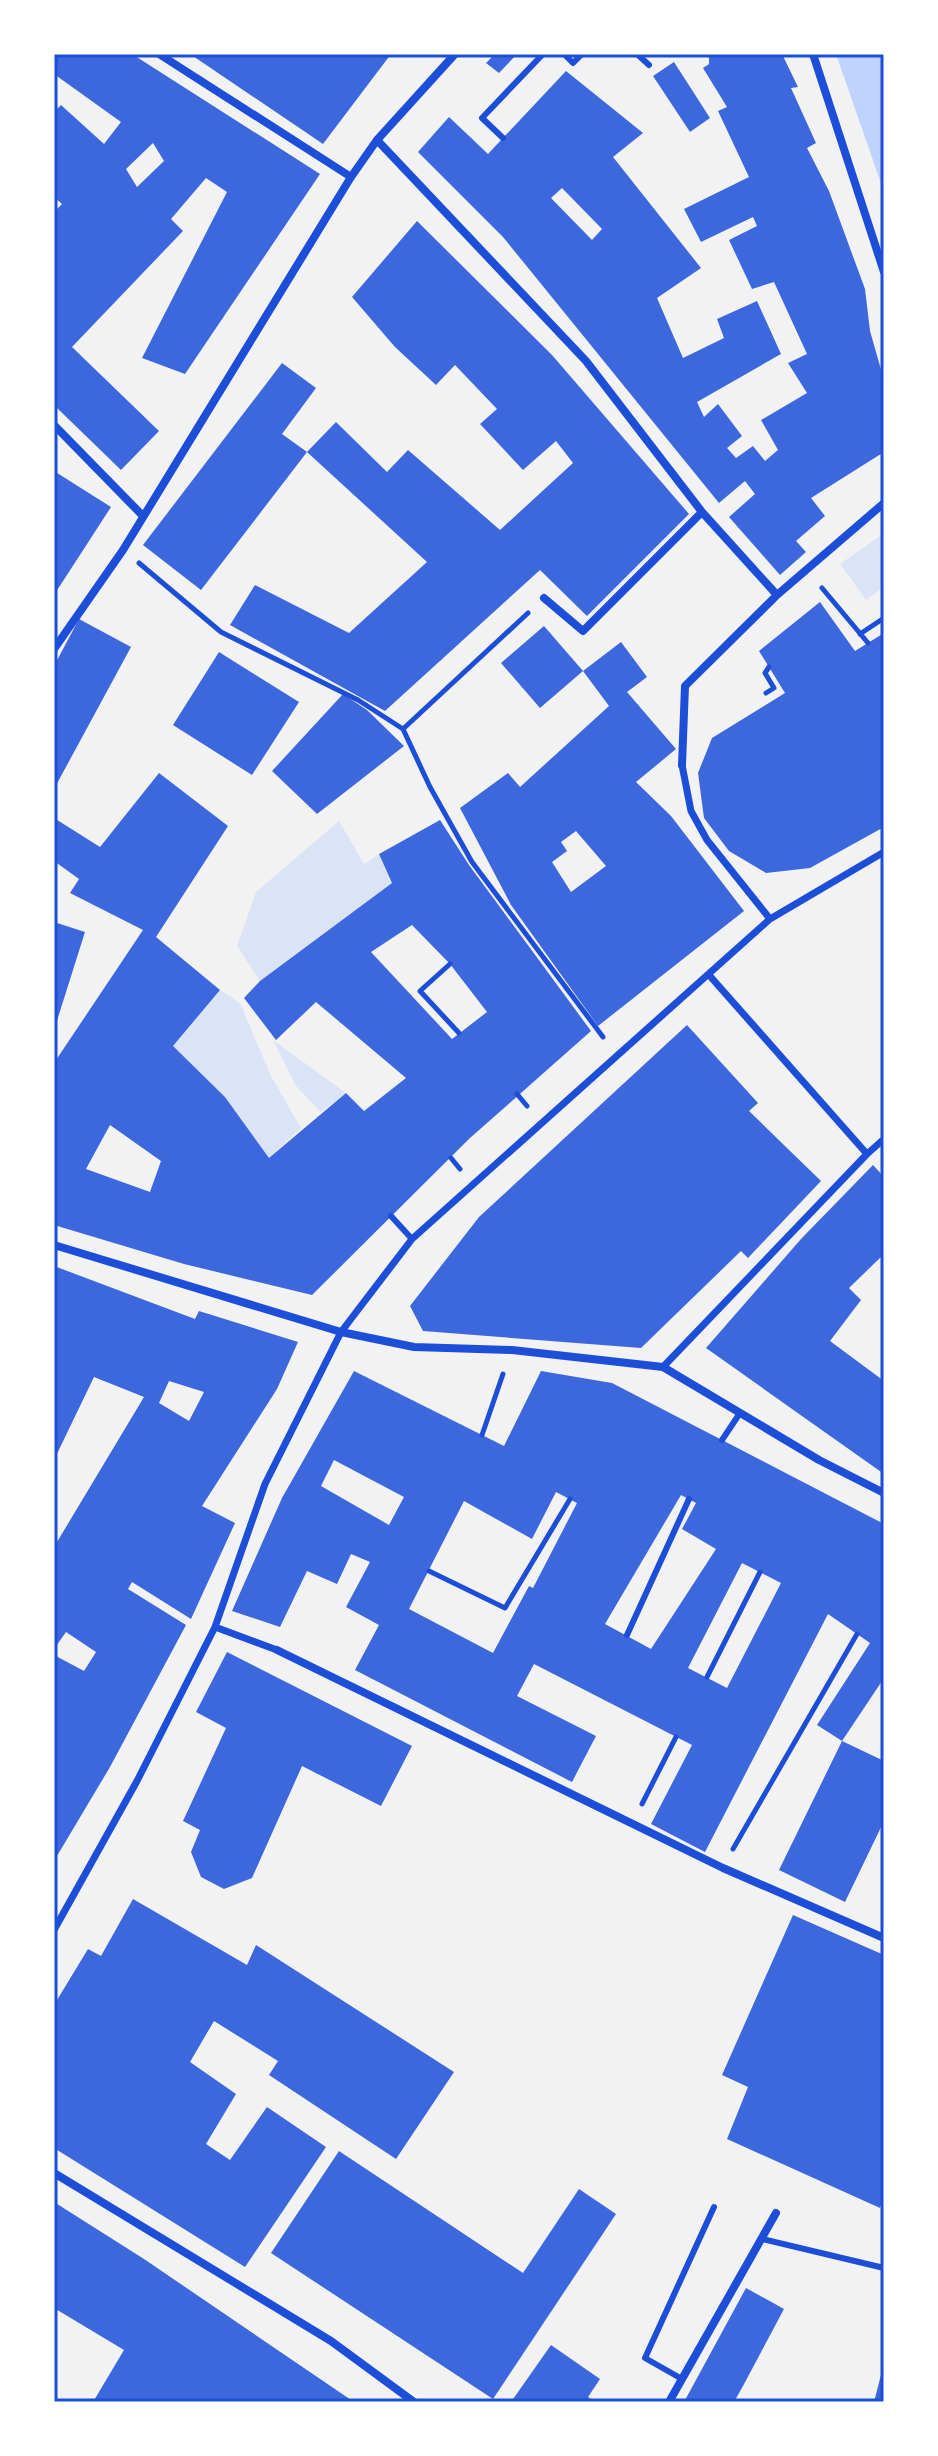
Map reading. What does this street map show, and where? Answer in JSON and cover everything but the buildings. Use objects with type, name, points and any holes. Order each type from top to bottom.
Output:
[{"type":"street","points":[[159,54],[351,177]]},
{"type":"street","points":[[54,649],[123,550],[351,177],[377,140],[455,54]]},
{"type":"street","points":[[813,54],[884,272]]},
{"type":"street","points":[[377,140],[586,361],[702,512],[777,595]]},
{"type":"street","points":[[54,425],[143,516]]},
{"type":"street","points":[[770,919],[707,840],[691,811],[682,765],[685,686],[806,568],[884,503]]},
{"type":"street","points":[[544,598],[583,631],[702,512]]},
{"type":"street","points":[[54,1930],[137,1781],[215,1627],[265,1484],[341,1332],[412,1239],[770,919],[884,852]]},
{"type":"street","points":[[709,975],[867,1154]]},
{"type":"street","points":[[663,1367],[884,1139]]},
{"type":"street","points":[[54,1245],[341,1332],[414,1347],[512,1350],[663,1367],[819,1460],[884,1493]]},
{"type":"street","points":[[215,1627],[277,1650],[723,1868],[884,1938]]},
{"type":"street","points":[[54,2173],[331,2341],[414,2402]]},
{"type":"street","points":[[669,2402],[776,2213]]},
{"type":"lane","points":[[503,138],[482,118],[543,54]]},
{"type":"lane","points":[[564,54],[573,63],[582,54]]},
{"type":"lane","points":[[637,54],[649,65]]},
{"type":"lane","points":[[391,1216],[412,1239]]},
{"type":"lane","points":[[722,1440],[740,1413]]},
{"type":"lane","points":[[627,1635],[689,1499]]},
{"type":"lane","points":[[682,2379],[645,2358],[714,2207]]},
{"type":"lane","points":[[762,2239],[884,2268]]},
{"type":"path","points":[[123,550],[221,632],[358,700],[403,729],[430,787],[472,862],[506,912],[617,1054]]},
{"type":"path","points":[[403,729],[544,598]]},
{"type":"path","points":[[835,604],[868,643]]},
{"type":"path","points":[[860,634],[884,618]]},
{"type":"path","points":[[766,693],[774,688],[765,673],[769,667]]},
{"type":"path","points":[[450,964],[420,991],[459,1033]]},
{"type":"path","points":[[482,1435],[512,1350]]},
{"type":"path","points":[[429,1571],[505,1608],[570,1499]]},
{"type":"path","points":[[707,1677],[760,1572]]},
{"type":"path","points":[[723,1868],[857,1634]]},
{"type":"path","points":[[632,1823],[676,1737]]},
{"type":"shaded area","points":[[884,533],[884,587],[866,600],[840,564]]},
{"type":"shaded area","points":[[339,821],[364,864],[379,854],[392,883],[260,981],[237,946],[256,892]]},
{"type":"shaded area","points":[[220,990],[240,1003],[271,1076],[301,1128],[269,1158],[225,1097],[173,1046]]},
{"type":"shaded area","points":[[273,1040],[346,1093],[321,1112],[296,1086]]},
{"type":"water","points":[[836,54],[884,54],[884,192]]}]
